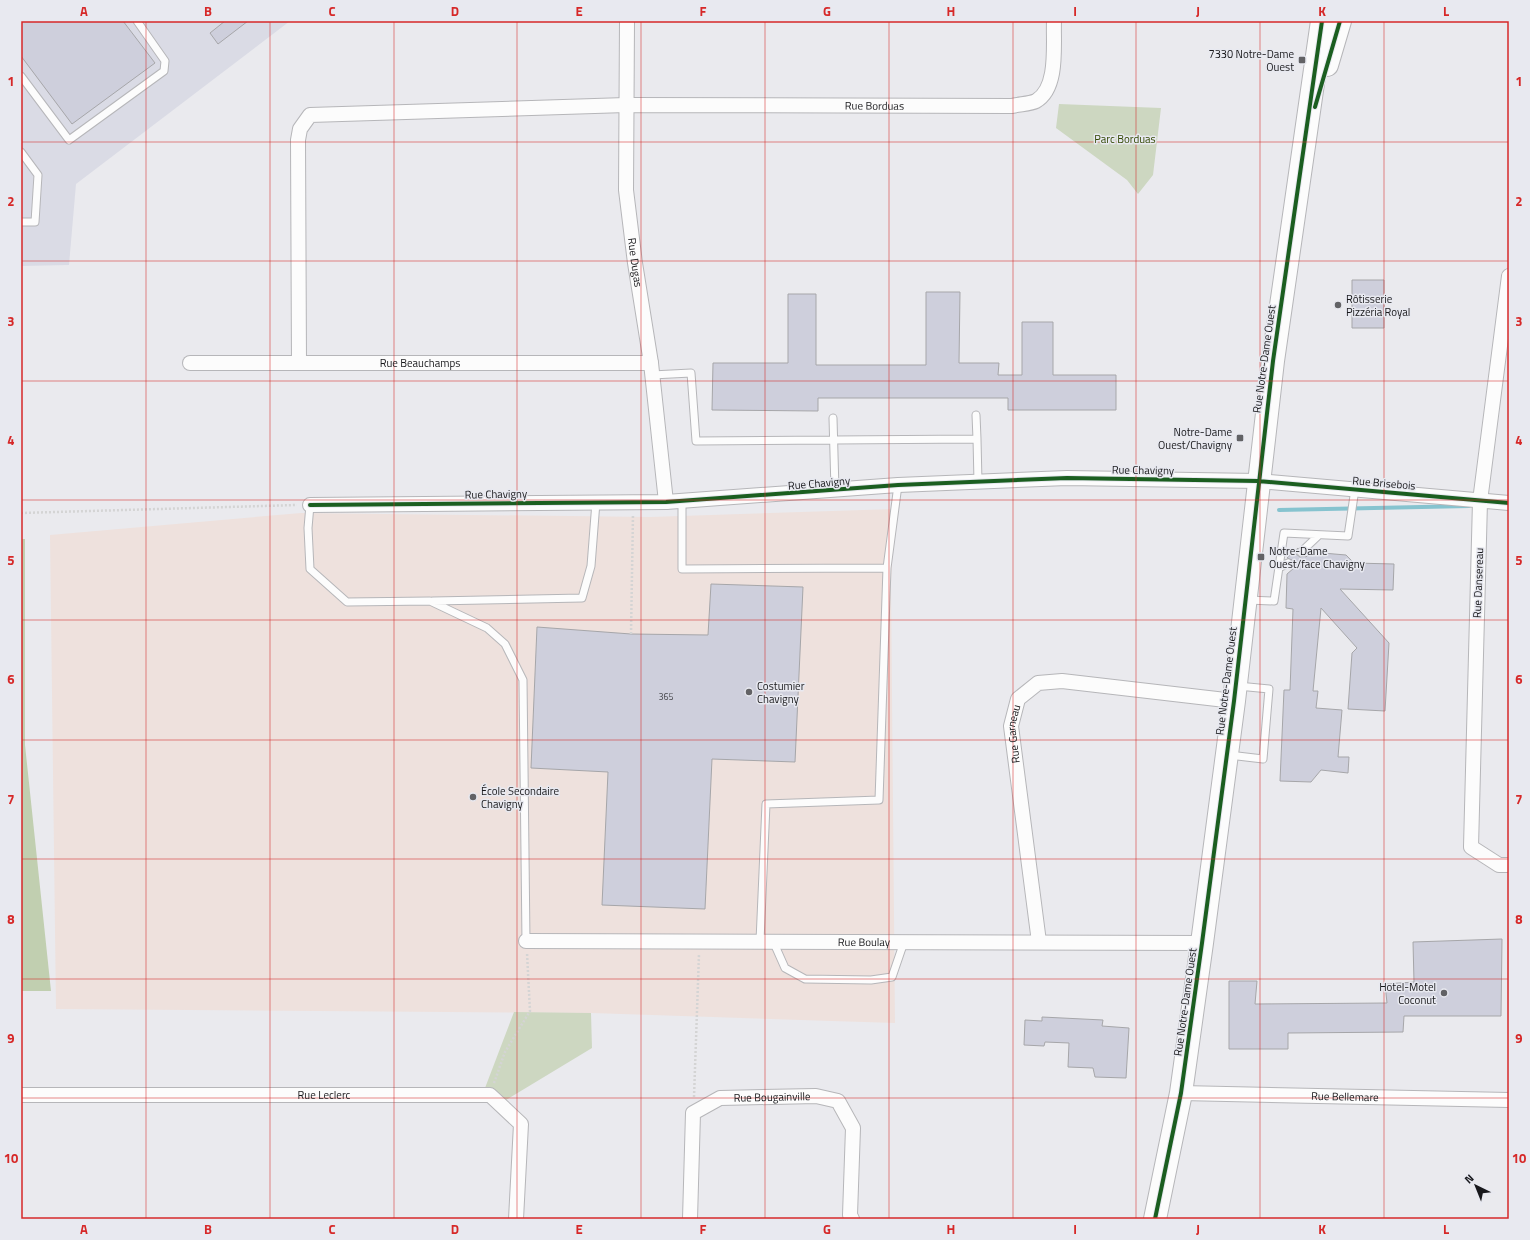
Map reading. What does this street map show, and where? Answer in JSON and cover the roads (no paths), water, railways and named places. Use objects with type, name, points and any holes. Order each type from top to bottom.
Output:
[{"type":"main road","name":"Rue Notre-Dame Ouest","points":[[1155,1219],[1181,1092],[1202,942],[1227,755],[1258,481],[1276,339],[1322,21]]},
{"type":"main road","name":"Rue Notre-Dame Ouest","points":[[1305,144],[1340,21]]},
{"type":"street","name":"Rue Dugas","points":[[627,21],[626,190],[651,369],[666,502]]},
{"type":"street","name":"Rue Borduas","points":[[299,363],[298,140],[300,129],[310,116],[626,105],[1012,106],[1036,101],[1049,88],[1053,72],[1054,21]]},
{"type":"street","name":"Rue Dansereau","points":[[1509,276],[1505,342],[1480,501],[1471,847],[1499,865],[1509,865]]},
{"type":"street","name":"Rue Beauchamps","points":[[190,363],[299,363],[651,369]]},
{"type":"street","name":"Rue Chavigny","points":[[310,504],[682,502],[898,486],[1067,478],[1258,481]]},
{"type":"street","name":"Rue Brisebois","points":[[1258,481],[1509,503]]},
{"type":"street","name":"Rue Garneau","points":[[1038,942],[1011,726],[1018,699],[1038,683],[1062,681],[1234,693]]},
{"type":"street","name":"Rue Boulay","points":[[526,941],[1202,942]]},
{"type":"street","name":"Rue Bellemare","points":[[1181,1092],[1509,1100]]},
{"type":"street","name":"Rue Leclerc","points":[[21,1095],[490,1095],[521,1124],[516,1219]]},
{"type":"street","name":"Rue Bougainville","points":[[690,1219],[693,1113],[720,1098],[816,1096],[838,1102],[853,1128],[850,1215],[852,1219]]},
{"type":"lane","points":[[21,76],[69,140],[164,71],[165,61],[137,21]]},
{"type":"lane","points":[[21,152],[38,175],[35,222],[21,222]]},
{"type":"lane","points":[[651,369],[691,373],[696,441],[977,439]]},
{"type":"lane","points":[[976,415],[978,482]]},
{"type":"lane","points":[[833,418],[835,490]]},
{"type":"lane","points":[[898,486],[887,568],[879,800],[766,804],[767,941],[785,968],[805,979],[871,980],[892,977],[904,942]]},
{"type":"lane","points":[[1245,600],[1274,601],[1284,533],[1348,536],[1355,489]]},
{"type":"lane","points":[[310,504],[308,528],[310,569],[347,602],[582,598],[591,566],[596,502]]},
{"type":"lane","points":[[682,502],[682,569],[887,568]]},
{"type":"lane","points":[[1301,552],[1319,535]]},
{"type":"lane","points":[[1279,568],[1288,563]]},
{"type":"lane","points":[[430,601],[487,628],[505,644],[523,680],[526,941]]},
{"type":"lane","points":[[1227,755],[1263,759],[1269,689],[1234,693]]},
{"type":"waterway","points":[[1279,510],[1469,506]]},
{"type":"place","name":"7330 Notre-Dame Ouest","points":[[1302,60]]},
{"type":"place","name":"Rôtisserie Pizzéria Royal","points":[[1338,305]]},
{"type":"place","name":"Notre-Dame Ouest/Chavigny","points":[[1240,438]]},
{"type":"place","name":"Notre-Dame Ouest/face Chavigny","points":[[1261,557]]},
{"type":"place","name":"Costumier Chavigny","points":[[749,692]]},
{"type":"place","name":"École Secondaire Chavigny","points":[[473,797]]},
{"type":"place","name":"Hotel-Motel Coconut","points":[[1444,993]]},
{"type":"park label","name":"Parc Borduas","points":[[1125,139]]}]
